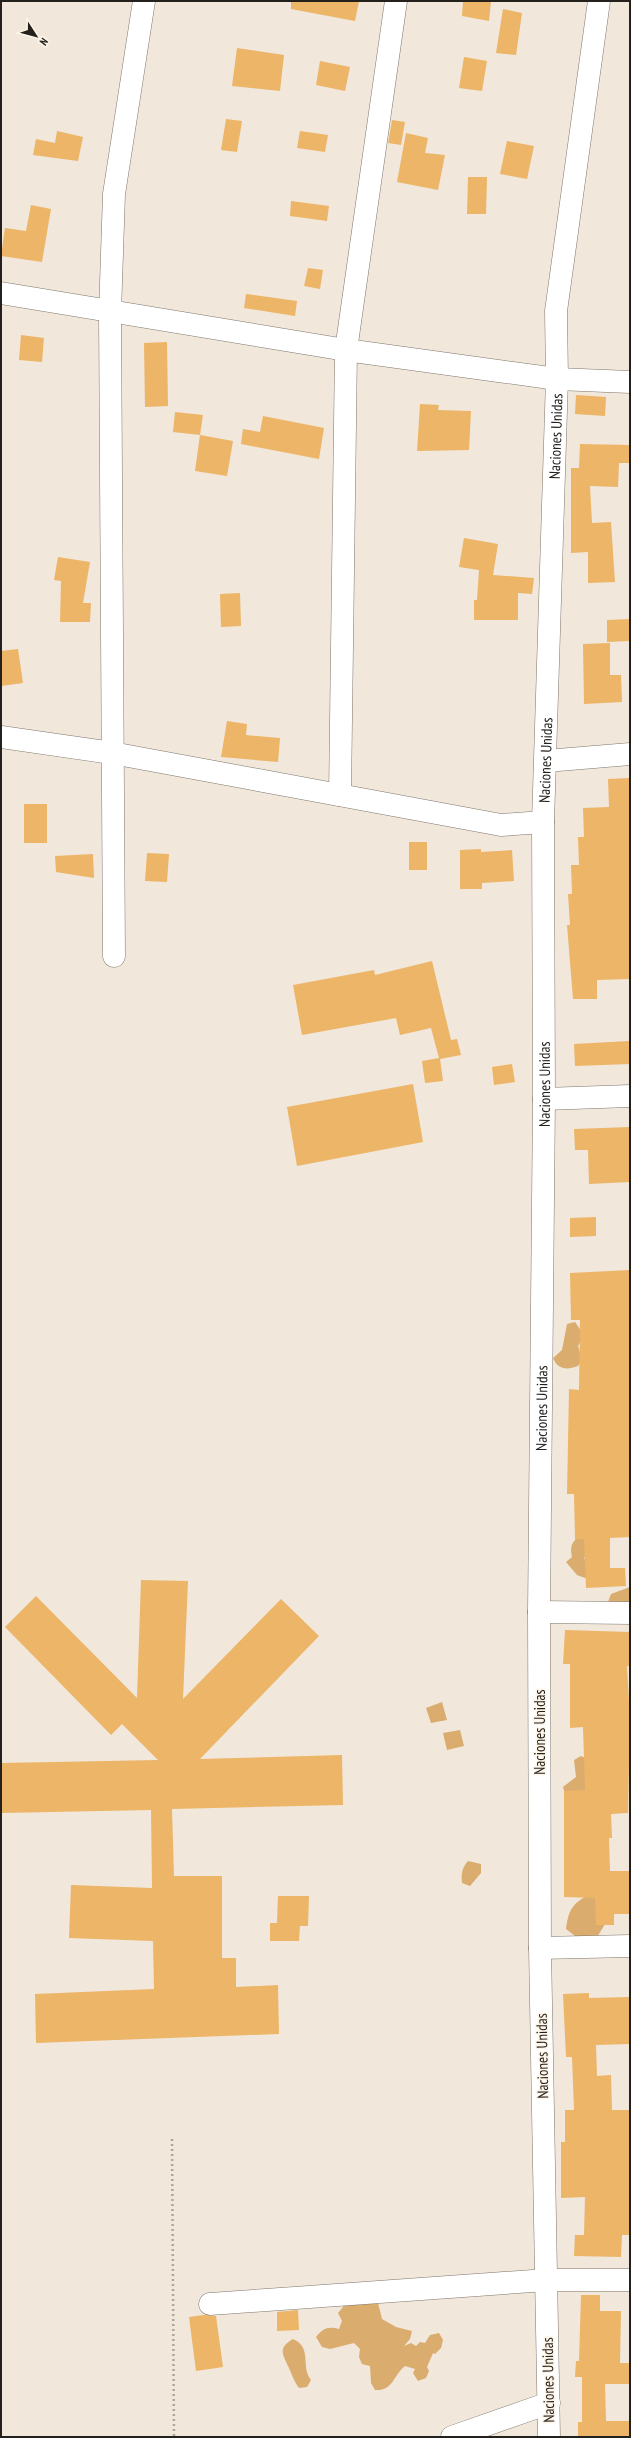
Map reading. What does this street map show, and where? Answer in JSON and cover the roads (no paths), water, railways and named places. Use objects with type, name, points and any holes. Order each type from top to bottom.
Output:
[{"type":"street","points":[[114,956],[110,313],[114,194],[144,1]]},
{"type":"street","points":[[340,795],[346,350],[396,1]]},
{"type":"street","name":"Naciones Unidas","points":[[549,2437],[540,1948],[539,1612],[544,1099],[543,822],[557,379],[556,311],[599,1]]},
{"type":"street","points":[[1,293],[110,313],[346,350],[557,379],[630,382]]},
{"type":"street","points":[[1,737],[112,753],[502,825],[543,822]]},
{"type":"street","points":[[546,761],[630,754]]},
{"type":"street","points":[[544,1099],[630,1096]]},
{"type":"street","points":[[539,1612],[630,1613]]},
{"type":"street","points":[[540,1948],[630,1946]]},
{"type":"street","points":[[210,2304],[547,2280],[630,2280]]},
{"type":"street","points":[[452,2437],[549,2403]]}]
